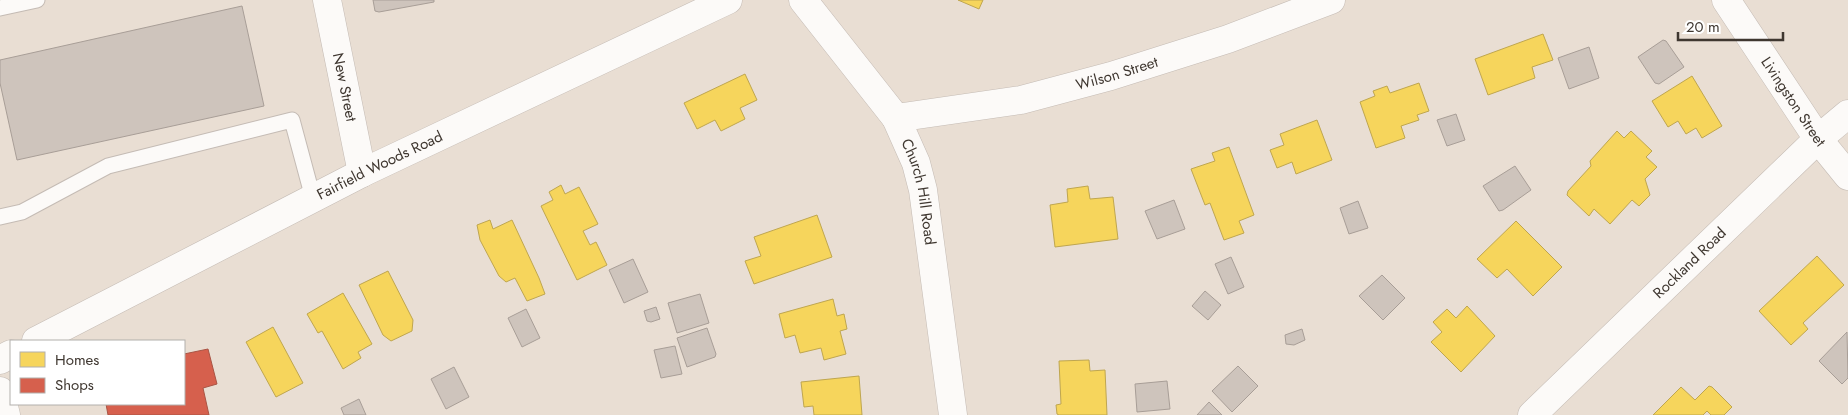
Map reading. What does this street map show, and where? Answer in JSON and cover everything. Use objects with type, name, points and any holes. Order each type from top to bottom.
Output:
[{"type":"main road","name":"New Street","points":[[327,0],[362,173]]},
{"type":"main road","name":"Fairfield Woods Road","points":[[38,340],[362,173],[728,0]]},
{"type":"main road","name":"Church Hill Road","points":[[803,0],[896,118],[916,163],[923,190],[954,415]]},
{"type":"main road","name":"Wilson Street","points":[[896,118],[1021,100],[1111,76],[1228,39],[1331,0]]},
{"type":"main road","name":"Livingston Street","points":[[1726,0],[1818,139],[1848,176]]},
{"type":"main road","name":"Rockland Road","points":[[1532,415],[1818,139],[1848,114]]},
{"type":"main road","points":[[0,391],[6,415]]},
{"type":"lane","points":[[0,8],[37,0]]},
{"type":"lane","points":[[0,217],[22,212],[108,166],[292,120],[313,198]]},
{"type":"building: Homes","points":[[958,0],[983,0],[979,9]]},
{"type":"building: Homes","points":[[1543,34],[1553,60],[1532,67],[1535,78],[1488,95],[1475,59]]},
{"type":"building: Homes","points":[[745,74],[757,100],[740,108],[745,119],[721,131],[715,120],[697,129],[684,103]]},
{"type":"building: Homes","points":[[1692,76],[1722,126],[1702,138],[1696,128],[1686,134],[1678,121],[1668,127],[1652,101]]},
{"type":"building: Homes","points":[[1419,83],[1429,111],[1417,115],[1419,120],[1401,126],[1405,138],[1376,148],[1360,102],[1375,96],[1373,91],[1387,86],[1390,93]]},
{"type":"building: Homes","points":[[1317,120],[1332,160],[1296,174],[1292,162],[1277,168],[1270,150],[1284,145],[1280,134]]},
{"type":"building: Homes","points":[[1617,131],[1624,138],[1631,131],[1652,151],[1646,157],[1657,167],[1645,179],[1650,195],[1639,206],[1632,200],[1610,224],[1594,209],[1589,216],[1567,195],[1568,191],[1591,166],[1590,161]]},
{"type":"building: Homes","points":[[1229,147],[1254,215],[1239,221],[1244,233],[1224,240],[1210,203],[1205,205],[1191,169],[1215,161],[1212,153]]},
{"type":"building: Homes","points":[[561,185],[565,194],[579,187],[598,224],[583,231],[590,245],[596,242],[607,265],[577,280],[541,206],[553,200],[549,192]]},
{"type":"building: Homes","points":[[1088,186],[1090,199],[1113,197],[1118,239],[1055,247],[1050,205],[1068,202],[1067,189]]},
{"type":"building: Homes","points":[[817,215],[832,257],[754,284],[745,261],[761,256],[754,237]]},
{"type":"building: Homes","points":[[490,220],[493,229],[512,220],[545,294],[527,301],[515,278],[506,282],[499,276],[480,240],[477,225]]},
{"type":"building: Homes","points":[[1516,221],[1562,267],[1533,296],[1507,269],[1497,278],[1477,259]]},
{"type":"building: Homes","points":[[1817,256],[1844,285],[1803,323],[1808,329],[1791,345],[1759,311]]},
{"type":"building: Homes","points":[[388,271],[413,320],[412,331],[391,341],[383,335],[359,285]]},
{"type":"building: Homes","points":[[343,293],[372,344],[358,352],[361,358],[343,369],[322,331],[318,333],[307,314]]},
{"type":"building: Homes","points":[[833,299],[837,316],[844,314],[847,329],[840,331],[846,354],[824,360],[821,348],[800,353],[795,335],[785,338],[779,314]]},
{"type":"building: Homes","points":[[1467,306],[1495,336],[1461,372],[1431,342],[1442,332],[1433,322],[1447,309],[1456,318]]},
{"type":"building: Homes","points":[[273,327],[303,383],[276,397],[246,342]]},
{"type":"building: Homes","points":[[1089,360],[1090,371],[1105,370],[1107,415],[1057,414],[1056,405],[1061,404],[1059,361]]},
{"type":"building: Homes","points":[[859,376],[862,415],[814,415],[813,406],[804,407],[801,382]]},
{"type":"building: Homes","points":[[1709,386],[1732,407],[1724,415],[1711,415],[1707,411],[1703,415],[1653,415],[1681,387],[1695,400]]},
{"type":"building: Shops","points":[[208,349],[217,384],[203,388],[209,415],[108,415],[106,405],[185,405],[185,354]]},
{"type":"building: Other","points":[[373,0],[434,0],[434,2],[379,12],[375,11]]},
{"type":"building: Other","points":[[242,6],[264,106],[17,160],[0,83],[0,60]]},
{"type":"building: Other","points":[[1663,40],[1666,41],[1684,67],[1659,84],[1655,83],[1638,57]]},
{"type":"building: Other","points":[[1589,47],[1599,78],[1569,89],[1558,58]]},
{"type":"building: Other","points":[[1456,114],[1465,140],[1447,146],[1437,120]]},
{"type":"building: Other","points":[[1515,166],[1531,190],[1499,211],[1483,186]]},
{"type":"building: Other","points":[[1174,200],[1185,229],[1157,239],[1145,211]]},
{"type":"building: Other","points":[[1358,201],[1368,228],[1349,234],[1340,208]]},
{"type":"building: Other","points":[[1231,257],[1244,287],[1228,294],[1215,264]]},
{"type":"building: Other","points":[[633,259],[648,292],[624,303],[609,270]]},
{"type":"building: Other","points":[[1382,275],[1405,298],[1383,320],[1359,296]]},
{"type":"building: Other","points":[[1205,291],[1221,305],[1208,320],[1192,306]]},
{"type":"building: Other","points":[[700,294],[709,323],[677,333],[668,303]]},
{"type":"building: Other","points":[[656,307],[660,319],[651,322],[647,321],[644,311]]},
{"type":"building: Other","points":[[526,309],[540,338],[522,347],[508,318]]},
{"type":"building: Other","points":[[707,328],[716,354],[715,357],[687,367],[677,338]]},
{"type":"building: Other","points":[[1302,329],[1305,340],[1294,345],[1286,344],[1285,335]]},
{"type":"building: Other","points":[[1847,332],[1848,378],[1842,384],[1819,361]]},
{"type":"building: Other","points":[[675,346],[682,374],[661,378],[654,350]]},
{"type":"building: Other","points":[[1238,366],[1258,386],[1232,412],[1212,391]]},
{"type":"building: Other","points":[[454,367],[469,397],[446,409],[431,379]]},
{"type":"building: Other","points":[[1167,381],[1170,409],[1137,412],[1135,384]]},
{"type":"building: Other","points":[[359,399],[366,415],[344,415],[341,408]]},
{"type":"building: Other","points":[[1209,402],[1222,415],[1197,415]]}]
